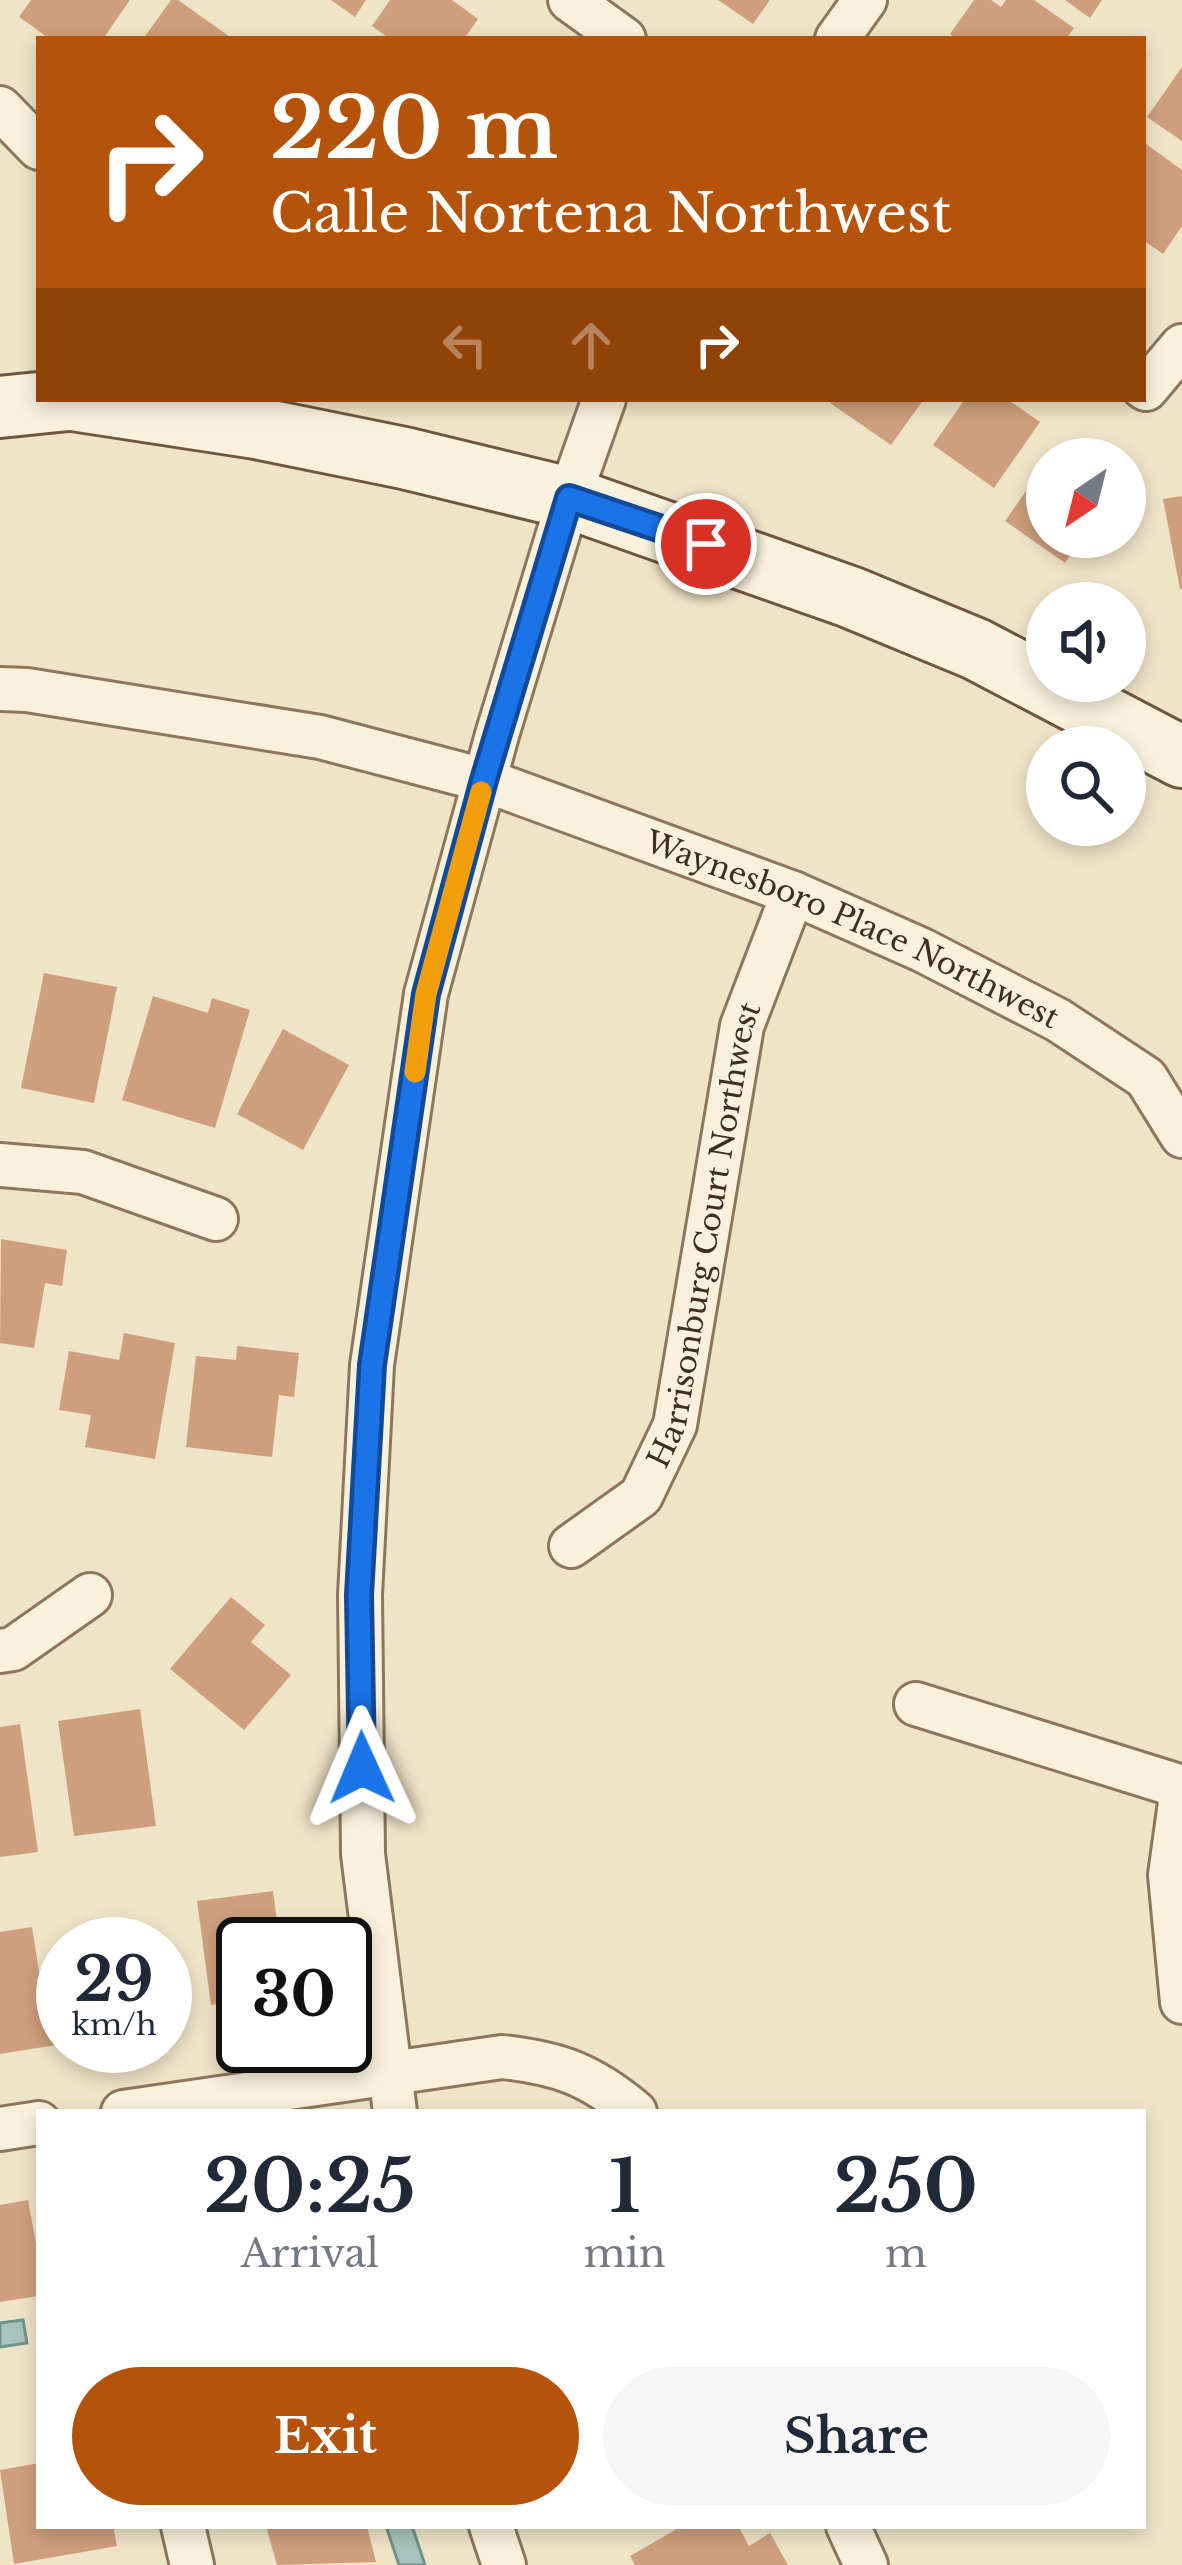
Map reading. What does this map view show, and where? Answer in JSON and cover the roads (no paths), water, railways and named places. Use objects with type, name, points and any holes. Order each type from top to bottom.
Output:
[{"type":"street","points":[[570,0],[620,36]]},
{"type":"street","points":[[839,36],[865,0]]},
{"type":"street","points":[[0,108],[36,145]]},
{"type":"street","points":[[1146,387],[1182,346]]},
{"type":"street","points":[[0,378],[36,390]]},
{"type":"street","points":[[0,407],[42,402]]},
{"type":"street","points":[[87,402],[256,428],[569,498],[829,589],[976,649],[1182,757]]},
{"type":"street","points":[[392,2092],[363,1854],[359,1595],[372,1365],[426,994],[484,780],[603,402]]},
{"type":"street","name":"Waynesboro Place Northwest","points":[[0,689],[320,737],[484,780],[793,893],[922,950],[1058,1020],[1146,1078],[1182,1136]]},
{"type":"street","name":"Harrisonburg Court Northwest","points":[[571,1546],[641,1496],[675,1425],[742,1026],[793,893]]},
{"type":"street","points":[[0,1165],[83,1172],[216,1219]]},
{"type":"street","points":[[0,1651],[13,1649],[90,1595]]},
{"type":"street","points":[[916,1703],[1182,1787],[1170,1875],[1182,2002]]},
{"type":"street","points":[[163,2109],[392,2092],[502,2057],[551,2062],[604,2085],[632,2109]]},
{"type":"street","points":[[0,2128],[36,2123]]},
{"type":"street","points":[[184,2529],[192,2565]]},
{"type":"street","points":[[492,2529],[504,2565]]},
{"type":"street","points":[[849,2529],[866,2565]]},
{"type":"water","points":[[23,2320],[27,2343],[0,2347],[0,2323]]},
{"type":"water","points":[[387,2529],[413,2529],[425,2565],[399,2565]]}]
